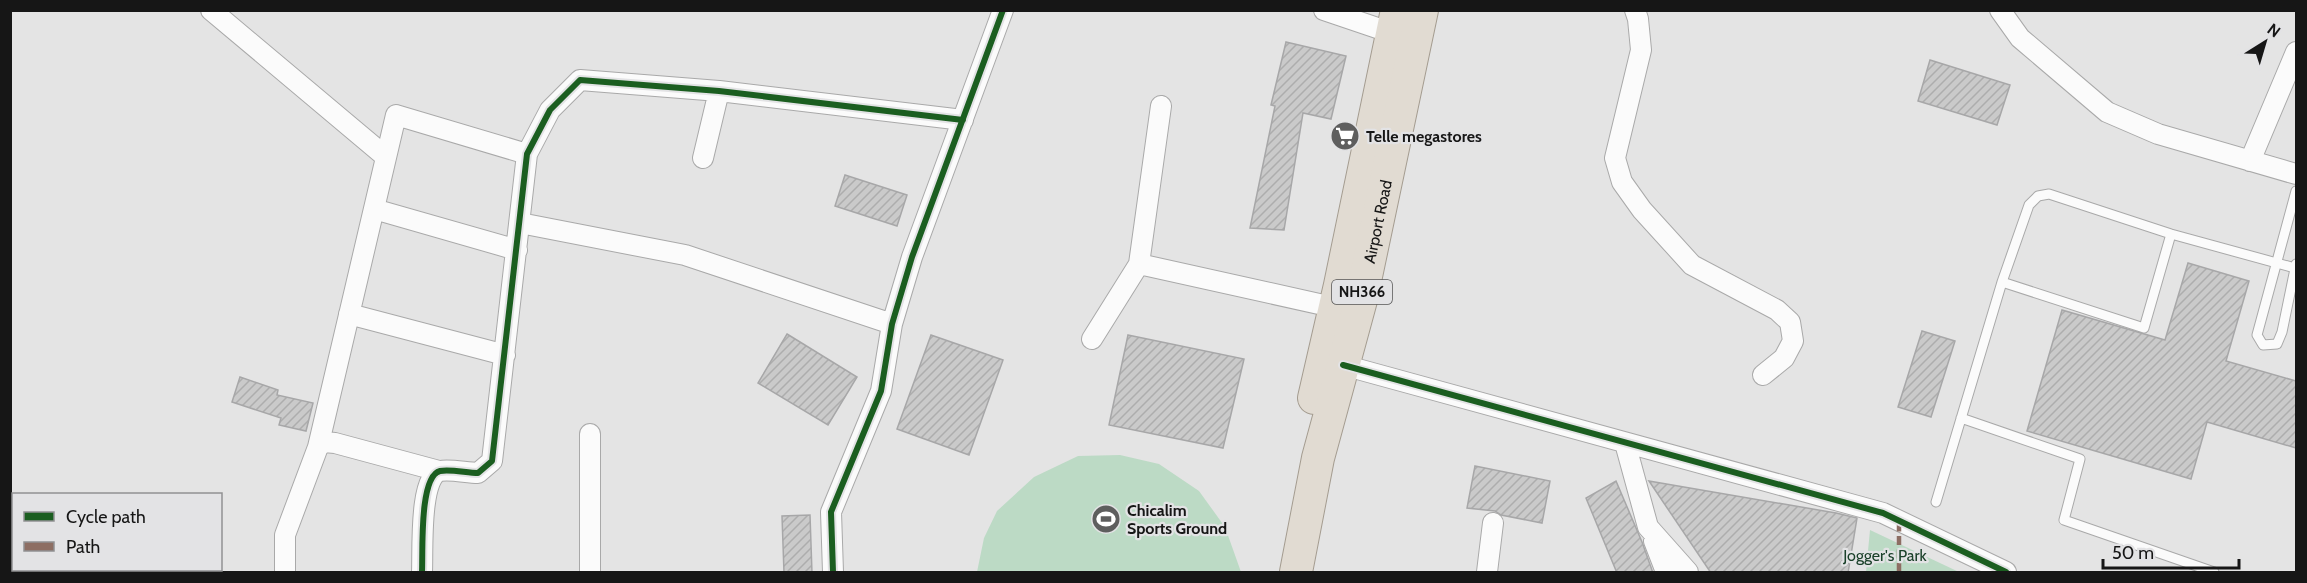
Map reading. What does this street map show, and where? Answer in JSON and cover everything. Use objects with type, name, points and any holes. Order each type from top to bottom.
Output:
[{"type":"highway","name":"Airport Road","points":[[1278,573],[1322,359],[1346,310],[1422,10]]},
{"type":"highway","name":"Airport Road","points":[[1296,573],[1318,458],[1342,365],[1346,310],[1395,22]]},
{"type":"street","points":[[211,10],[386,157]]},
{"type":"street","points":[[833,573],[831,512],[881,391],[892,324],[912,256],[1003,10]]},
{"type":"street","points":[[1324,10],[1395,22]]},
{"type":"street","points":[[1635,10],[1641,50],[1615,158],[1622,182],[1642,210],[1692,265],[1777,310],[1790,322],[1792,341],[1784,357],[1763,375]]},
{"type":"street","points":[[2000,10],[2020,38],[2107,112],[2158,135],[2296,174]]},
{"type":"street","points":[[2250,161],[2296,52]]},
{"type":"street","points":[[318,447],[324,442],[335,442],[439,471],[478,473],[492,461],[518,250],[527,154],[549,110],[580,80],[719,91],[963,120]]},
{"type":"street","points":[[703,158],[719,91]]},
{"type":"street","points":[[1092,339],[1139,264],[1161,106]]},
{"type":"street","points":[[285,573],[285,535],[318,447],[396,115],[527,154]]},
{"type":"street","points":[[374,209],[518,250]]},
{"type":"street","points":[[520,223],[685,255],[892,324]]},
{"type":"street","points":[[1139,264],[1346,310]]},
{"type":"street","points":[[349,314],[505,355]]},
{"type":"street","points":[[1342,365],[1883,513],[2006,573]]},
{"type":"street","points":[[590,434],[590,573]]},
{"type":"street","points":[[1625,443],[1648,527],[1666,573]]},
{"type":"street","points":[[422,573],[425,494],[430,477],[439,471]]},
{"type":"street","points":[[1487,573],[1493,523]]},
{"type":"street","points":[[1648,527],[1688,573]]},
{"type":"lane","points":[[1936,502],[2002,282],[2029,205],[2038,196],[2049,194],[2171,234],[2277,263],[2296,266],[2282,332],[2277,344],[2263,345],[2257,335],[2277,263],[2296,190]]},
{"type":"lane","points":[[2002,282],[2144,328],[2171,234]]},
{"type":"lane","points":[[1961,418],[2079,459],[2064,520],[2214,573]]},
{"type":"green space","name":"Chicalim Sports Ground","points":[[1120,455],[1159,464],[1199,491],[1225,527],[1241,572],[977,572],[984,538],[997,511],[1034,477],[1078,456]]},
{"type":"green space","name":"Jogger's Park","points":[[1870,530],[1959,572],[1866,572]]},
{"type":"building","points":[[1286,42],[1346,56],[1331,119],[1303,113],[1284,230],[1250,228],[1275,106],[1271,105]]},
{"type":"building","points":[[1930,60],[2010,85],[1997,125],[1918,101]]},
{"type":"building","points":[[845,175],[907,195],[897,226],[835,206]]},
{"type":"building","points":[[2188,263],[2249,281],[2226,361],[2296,381],[2296,448],[2207,422],[2191,479],[2027,431],[2062,310],[2165,340]]},
{"type":"building","points":[[1922,331],[1955,341],[1931,417],[1898,407]]},
{"type":"building","points":[[787,334],[857,377],[828,425],[758,383]]},
{"type":"building","points":[[931,335],[1003,360],[969,455],[897,429]]},
{"type":"building","points":[[1128,335],[1244,359],[1223,448],[1109,425]]},
{"type":"building","points":[[240,377],[278,390],[277,395],[313,403],[306,431],[279,425],[281,418],[232,402]]},
{"type":"building","points":[[1475,466],[1550,481],[1542,523],[1501,515],[1495,511],[1467,508]]},
{"type":"building","points":[[1616,481],[1653,573],[1617,573],[1586,498]]},
{"type":"building","points":[[1649,481],[1857,518],[1848,573],[1711,573]]},
{"type":"building","points":[[810,515],[812,573],[784,573],[782,516]]},
{"type":"marked path","points":[[1899,521],[1899,572]]},
{"type":"cycle path","points":[[833,572],[831,512],[881,391],[892,324],[912,257],[1003,10]]},
{"type":"cycle path","points":[[422,572],[425,500],[433,476],[440,471],[478,473],[492,461],[527,154],[550,110],[580,80],[719,91],[963,120]]},
{"type":"cycle path","points":[[1343,365],[1883,513],[2006,572]]},
{"type":"place","name":"Telle megastores","points":[[1345,136]]},
{"type":"place","name":"Chicalim Sports Ground","points":[[1106,519]]}]
